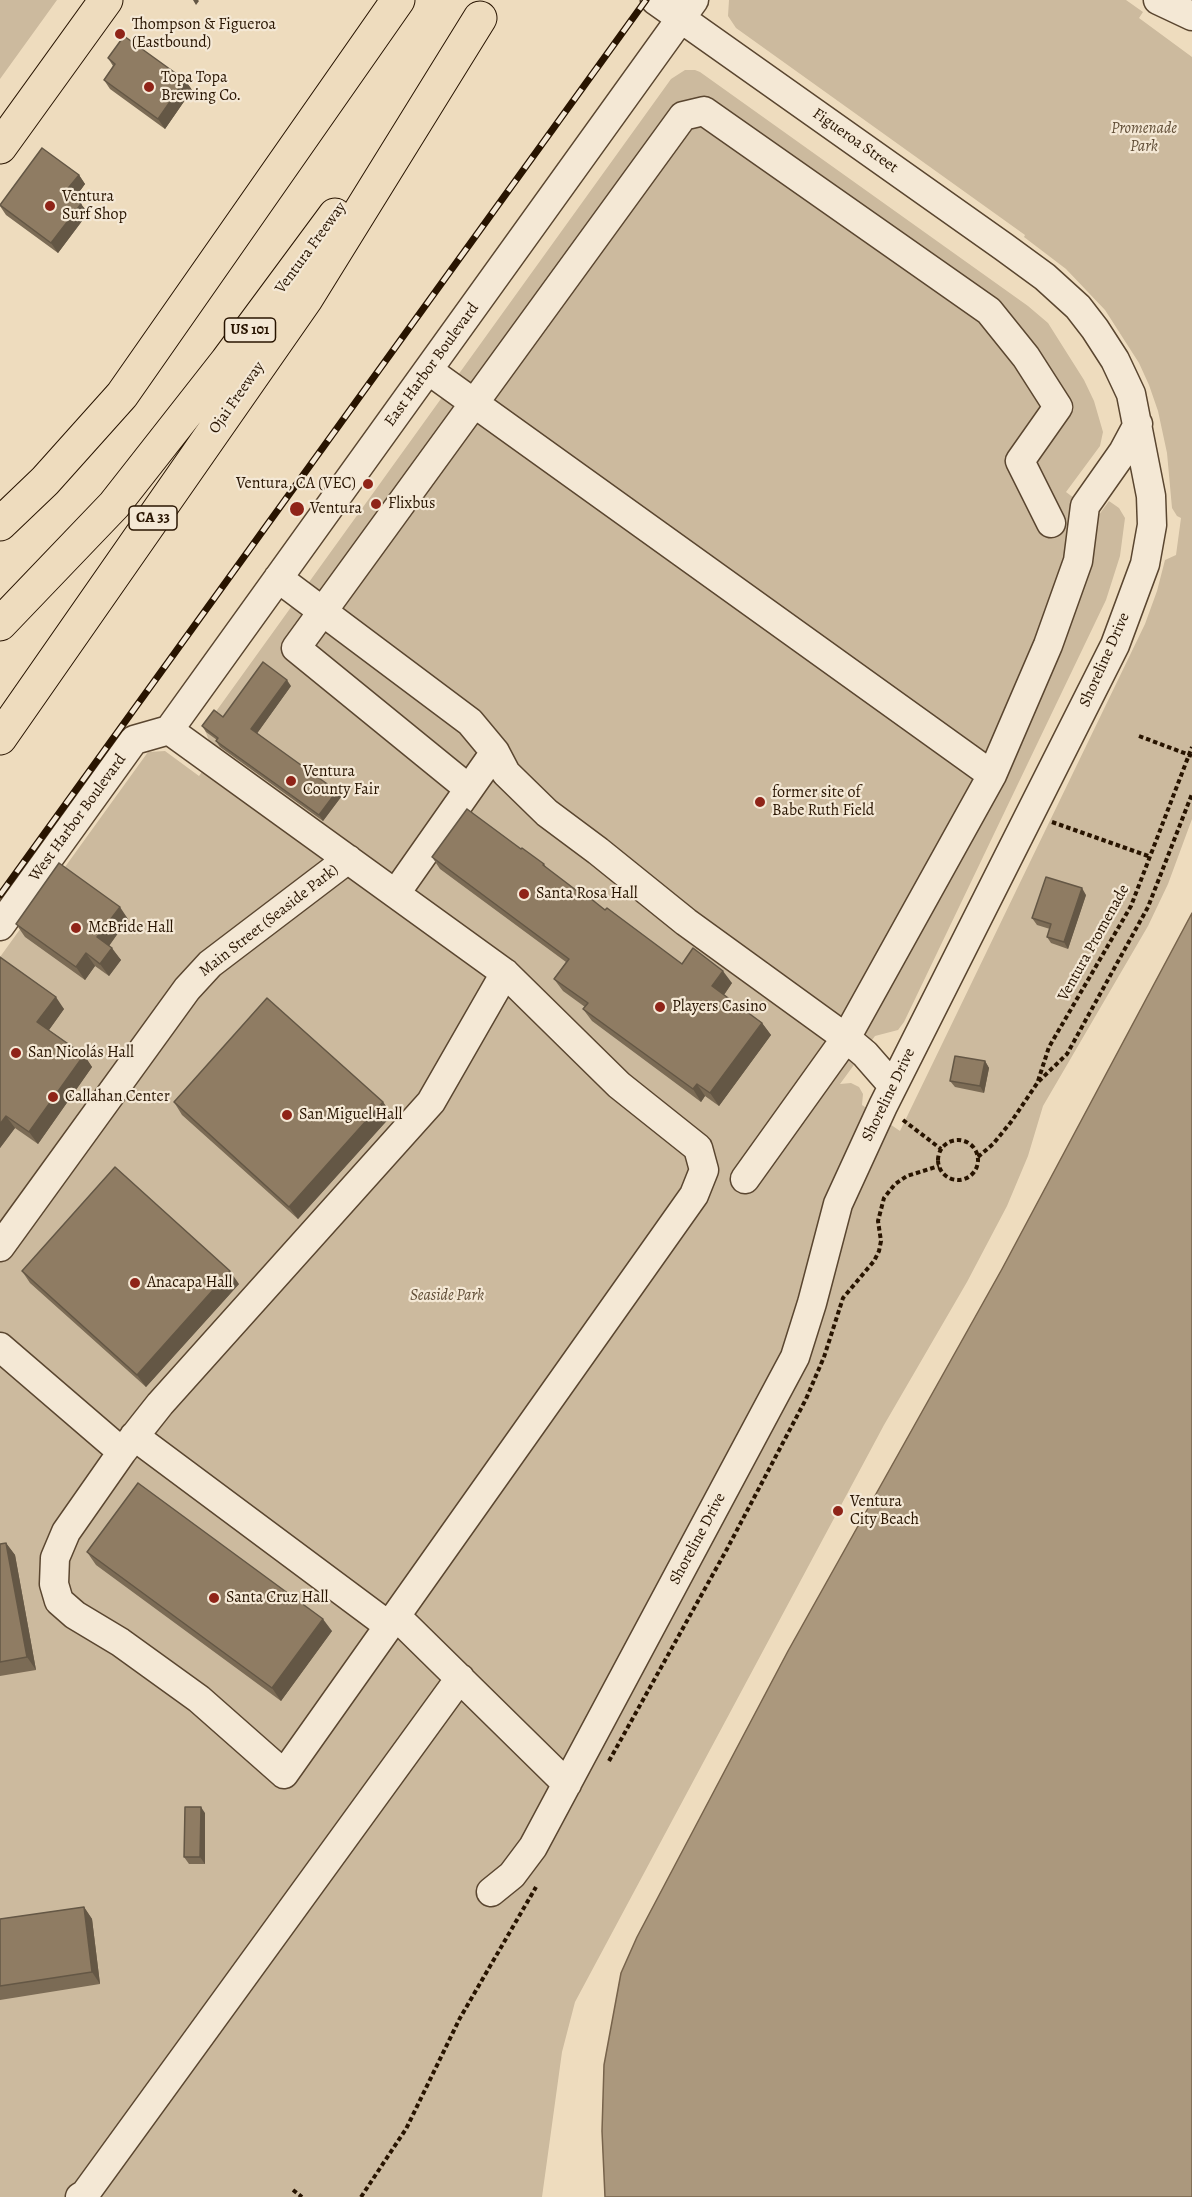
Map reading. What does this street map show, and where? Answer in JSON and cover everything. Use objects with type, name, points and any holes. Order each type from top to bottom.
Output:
[{"type":"main road","points":[[0,147],[106,0]]},
{"type":"main road","points":[[0,524],[45,482],[122,394],[398,0]]},
{"type":"main road","name":"Ventura Freeway","points":[[0,624],[114,505],[227,361],[488,9]]},
{"type":"main road","name":"Ojai Freeway","points":[[0,738],[306,299],[488,9]]},
{"type":"street","name":"Figueroa Street","points":[[655,0],[688,9],[1054,285]]},
{"type":"street","points":[[1158,0],[1192,16]]},
{"type":"street","name":"East Harbor Boulevard","points":[[169,730],[688,9]]},
{"type":"street","points":[[469,789],[296,648],[683,116],[704,111],[989,311],[1026,357],[1058,407],[1020,461],[1051,523]]},
{"type":"street","name":"Shoreline Drive","points":[[491,1892],[502,1885],[523,1862],[795,1357],[838,1204],[893,1086],[1115,645],[1145,564],[1152,525],[1151,496],[1131,394],[1115,360],[1095,329],[1078,307],[1054,285]]},
{"type":"street","points":[[428,370],[992,775]]},
{"type":"street","points":[[745,1179],[846,1038],[992,775],[1048,645],[1078,561],[1085,506],[1138,424]]},
{"type":"street","points":[[278,578],[470,722],[495,752],[506,773],[547,813],[686,922],[846,1038],[865,1054],[893,1086]]},
{"type":"street","points":[[169,730],[505,973],[619,1085],[698,1148],[704,1170],[694,1195],[284,1774],[200,1699],[120,1642],[75,1615],[59,1601],[53,1569],[59,1545],[128,1444],[160,1404],[431,1102],[505,973]]},
{"type":"street","name":"West Harbor Boulevard","points":[[0,926],[134,740],[169,730]]},
{"type":"street","points":[[396,893],[495,752]]},
{"type":"street","name":"Main Street (Seaside Park)","points":[[0,1247],[187,989],[210,964],[348,859]]},
{"type":"street","points":[[0,1347],[128,1444],[392,1621],[460,1678],[567,1784]]},
{"type":"street","points":[[80,2197],[85,2194],[460,1678]]},
{"type":"path","points":[[1139,736],[1191,755]]},
{"type":"path","name":"Ventura Promenade","points":[[1038,1082],[1048,1047],[1118,931],[1134,898],[1191,755],[1192,747]]},
{"type":"path","name":"Ventura Promenade","points":[[941,1149],[938,1159],[939,1166],[946,1176],[958,1180],[970,1175],[977,1165],[978,1156],[993,1144],[1011,1122],[1038,1082],[1067,1054],[1130,941],[1156,887],[1192,794]]},
{"type":"path","points":[[1046,827],[1049,822],[1151,857]]},
{"type":"path","points":[[899,1128],[907,1112]]},
{"type":"path","points":[[903,1120],[941,1149],[951,1141],[964,1141],[972,1145],[978,1156]]},
{"type":"path","points":[[361,2197],[406,2129],[434,2069]]},
{"type":"path","points":[[293,2190],[302,2197]]},
{"type":"green space","points":[[0,0],[57,0],[0,79]]},
{"type":"green space","name":"Seaside Park","points":[[729,0],[1126,0],[1143,12],[1139,18],[1192,57],[1192,819],[1168,884],[1148,926],[1043,1106],[1028,1156],[1007,1206],[967,1282],[884,1425],[575,2002],[562,2052],[542,2197],[0,2197],[0,957],[148,752],[165,751],[199,776],[214,755],[205,730],[212,717],[671,79],[685,70],[700,72],[1028,306],[1048,323],[1084,380],[1094,401],[1103,432],[1100,446],[1066,492],[1098,516],[1109,501],[1119,508],[1125,518],[1120,556],[1106,600],[904,1022],[898,1030],[875,1036],[840,1084],[851,1083],[859,1087],[863,1094],[862,1105],[900,1131],[1145,624],[1165,560],[1176,555],[1181,518],[1172,508],[1167,453],[1158,411],[1139,363],[1105,310],[1066,269],[1024,237],[1025,235],[736,28],[728,16]]},
{"type":"shaded area","points":[[1192,913],[1192,2197],[605,2197],[602,2131],[604,2065],[621,1973],[637,1937],[788,1651],[1002,1269]]},
{"type":"building","points":[[124,36],[185,80],[158,119],[104,80],[115,64],[108,58]]},
{"type":"building","points":[[42,148],[79,175],[65,192],[81,204],[51,243],[0,205]]},
{"type":"building","points":[[263,662],[287,680],[251,729],[337,791],[319,815],[216,741],[218,738],[202,726],[214,710],[223,717]]},
{"type":"building","points":[[467,809],[544,864],[589,900],[590,898],[605,910],[607,908],[682,964],[693,948],[723,971],[712,986],[762,1023],[710,1093],[697,1084],[693,1089],[583,1009],[588,1003],[554,979],[569,959],[432,857]]},
{"type":"building","name":"McBride Hall","points":[[59,863],[120,907],[97,937],[112,948],[100,964],[86,953],[76,967],[16,924]]},
{"type":"building","points":[[1046,877],[1082,888],[1064,942],[1047,937],[1051,924],[1032,918]]},
{"type":"building","points":[[0,957],[56,997],[37,1022],[84,1055],[29,1132],[6,1116],[0,1124]]},
{"type":"building","name":"San Miguel Hall","points":[[267,998],[383,1102],[289,1207],[174,1102]]},
{"type":"building","points":[[955,1056],[985,1061],[980,1086],[950,1081]]},
{"type":"building","name":"Anacapa Hall","points":[[115,1167],[230,1271],[137,1375],[22,1271]]},
{"type":"building","name":"Santa Cruz Hall","points":[[138,1483],[323,1619],[272,1688],[87,1552]]},
{"type":"building","points":[[6,1543],[27,1657],[0,1662],[0,1544]]},
{"type":"building","points":[[185,1807],[201,1807],[200,1857],[184,1857]]},
{"type":"building","points":[[84,1907],[92,1972],[0,1986],[0,1919]]},
{"type":"railway","points":[[0,895],[646,0]]},
{"type":"place","name":"Thompson & Figueroa (Eastbound)","points":[[120,34]]},
{"type":"place","name":"Topa Topa Brewing Co.","points":[[149,87]]},
{"type":"place","name":"Ventura Surf Shop","points":[[50,206]]},
{"type":"place","name":"Ventura, CA (VEC)","points":[[368,484]]},
{"type":"place","name":"Flixbus","points":[[376,504]]},
{"type":"place","name":"Ventura","points":[[297,509]]},
{"type":"place","name":"Ventura County Fair","points":[[291,781]]},
{"type":"place","name":"former site of Babe Ruth Field","points":[[760,802]]},
{"type":"place","name":"Santa Rosa Hall","points":[[524,894]]},
{"type":"place","name":"McBride Hall","points":[[76,928]]},
{"type":"place","name":"Players Casino","points":[[660,1007]]},
{"type":"place","name":"San Nicolás Hall","points":[[16,1053]]},
{"type":"place","name":"Callahan Center","points":[[53,1097]]},
{"type":"place","name":"San Miguel Hall","points":[[287,1115]]},
{"type":"place","name":"Anacapa Hall","points":[[135,1283]]},
{"type":"place","name":"Ventura City Beach","points":[[838,1511]]},
{"type":"place","name":"Santa Cruz Hall","points":[[214,1598]]},
{"type":"park label","name":"Promenade Park","points":[[1144,138]]}]
